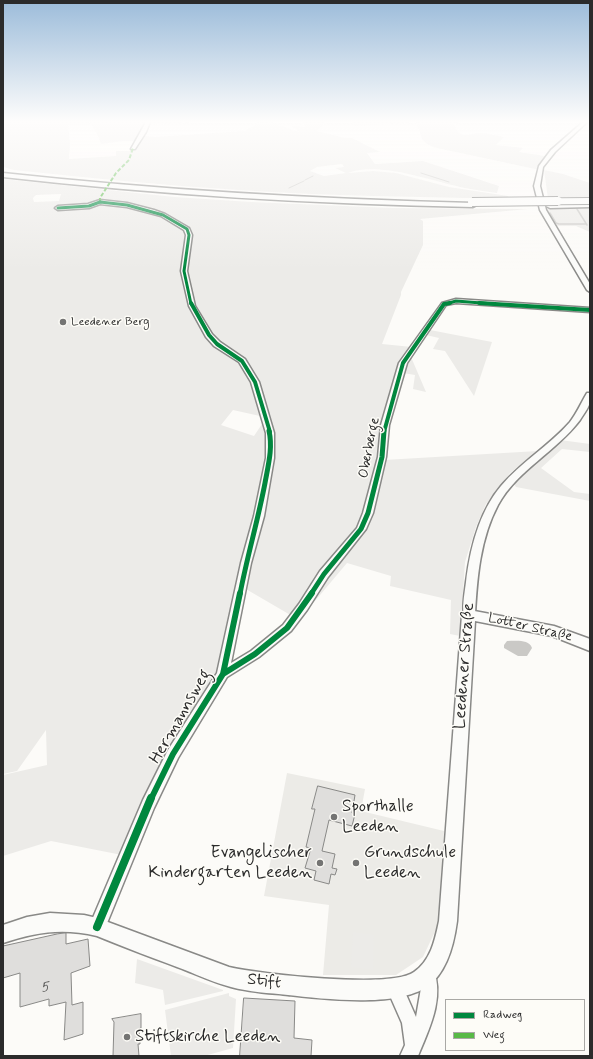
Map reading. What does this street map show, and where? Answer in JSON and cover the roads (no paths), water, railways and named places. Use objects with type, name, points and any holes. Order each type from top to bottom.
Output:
[{"type":"highway","points":[[7,171],[131,185],[258,195],[361,200],[590,205]]},
{"type":"highway","points":[[3,175],[178,193],[335,202],[473,203],[590,201]]},
{"type":"main road","name":"Lotter Straße","points":[[469,615],[554,631],[590,645]]},
{"type":"main road","name":"Leedener Straße","points":[[428,974],[442,949],[448,921],[469,615]]},
{"type":"main road","points":[[3,934],[30,925],[47,922],[67,921],[97,927]]},
{"type":"main road","name":"Stift","points":[[97,927],[228,977],[242,980],[326,989],[395,989],[412,985],[428,974]]},
{"type":"street","points":[[540,171],[537,186],[543,210],[590,290]]},
{"type":"street","name":"Hermannsweg","points":[[58,208],[89,206],[100,202],[152,211],[187,229],[189,235],[184,271],[192,306],[209,335],[217,344],[242,361],[255,382],[270,432],[270,458],[259,516],[246,563],[223,674],[173,754],[148,805],[97,927]]},
{"type":"street","name":"Oberberge","points":[[223,674],[255,654],[287,628],[303,607],[324,574],[361,529],[368,513],[382,457],[385,425],[403,363],[444,304],[456,301],[590,310]]},
{"type":"street","name":"Leedener Straße","points":[[469,615],[474,564],[482,530],[490,509],[515,476],[555,441],[574,421],[580,414],[590,395]]},
{"type":"street","points":[[411,1050],[426,1014],[429,988],[428,974]]},
{"type":"street","points":[[395,989],[410,1022],[411,1050]]},
{"type":"waterway","points":[[421,173],[449,182]]},
{"type":"waterway","points":[[305,180],[313,176]]},
{"type":"waterway","points":[[289,188],[304,181]]},
{"type":"waterway","points":[[577,209],[587,225]]},
{"type":"waterway","points":[[550,213],[556,223],[559,224],[586,224]]},
{"type":"place","name":"Leedener Berg","points":[[63,322]]},
{"type":"place","name":"Sporthalle Leeden","points":[[334,817]]},
{"type":"place","name":"Evangelischer Kindergarten Leeden","points":[[320,863]]},
{"type":"place","name":"Grundschule Leeden","points":[[356,863]]},
{"type":"place","name":"Stiftskirche Leeden","points":[[127,1037]]}]
